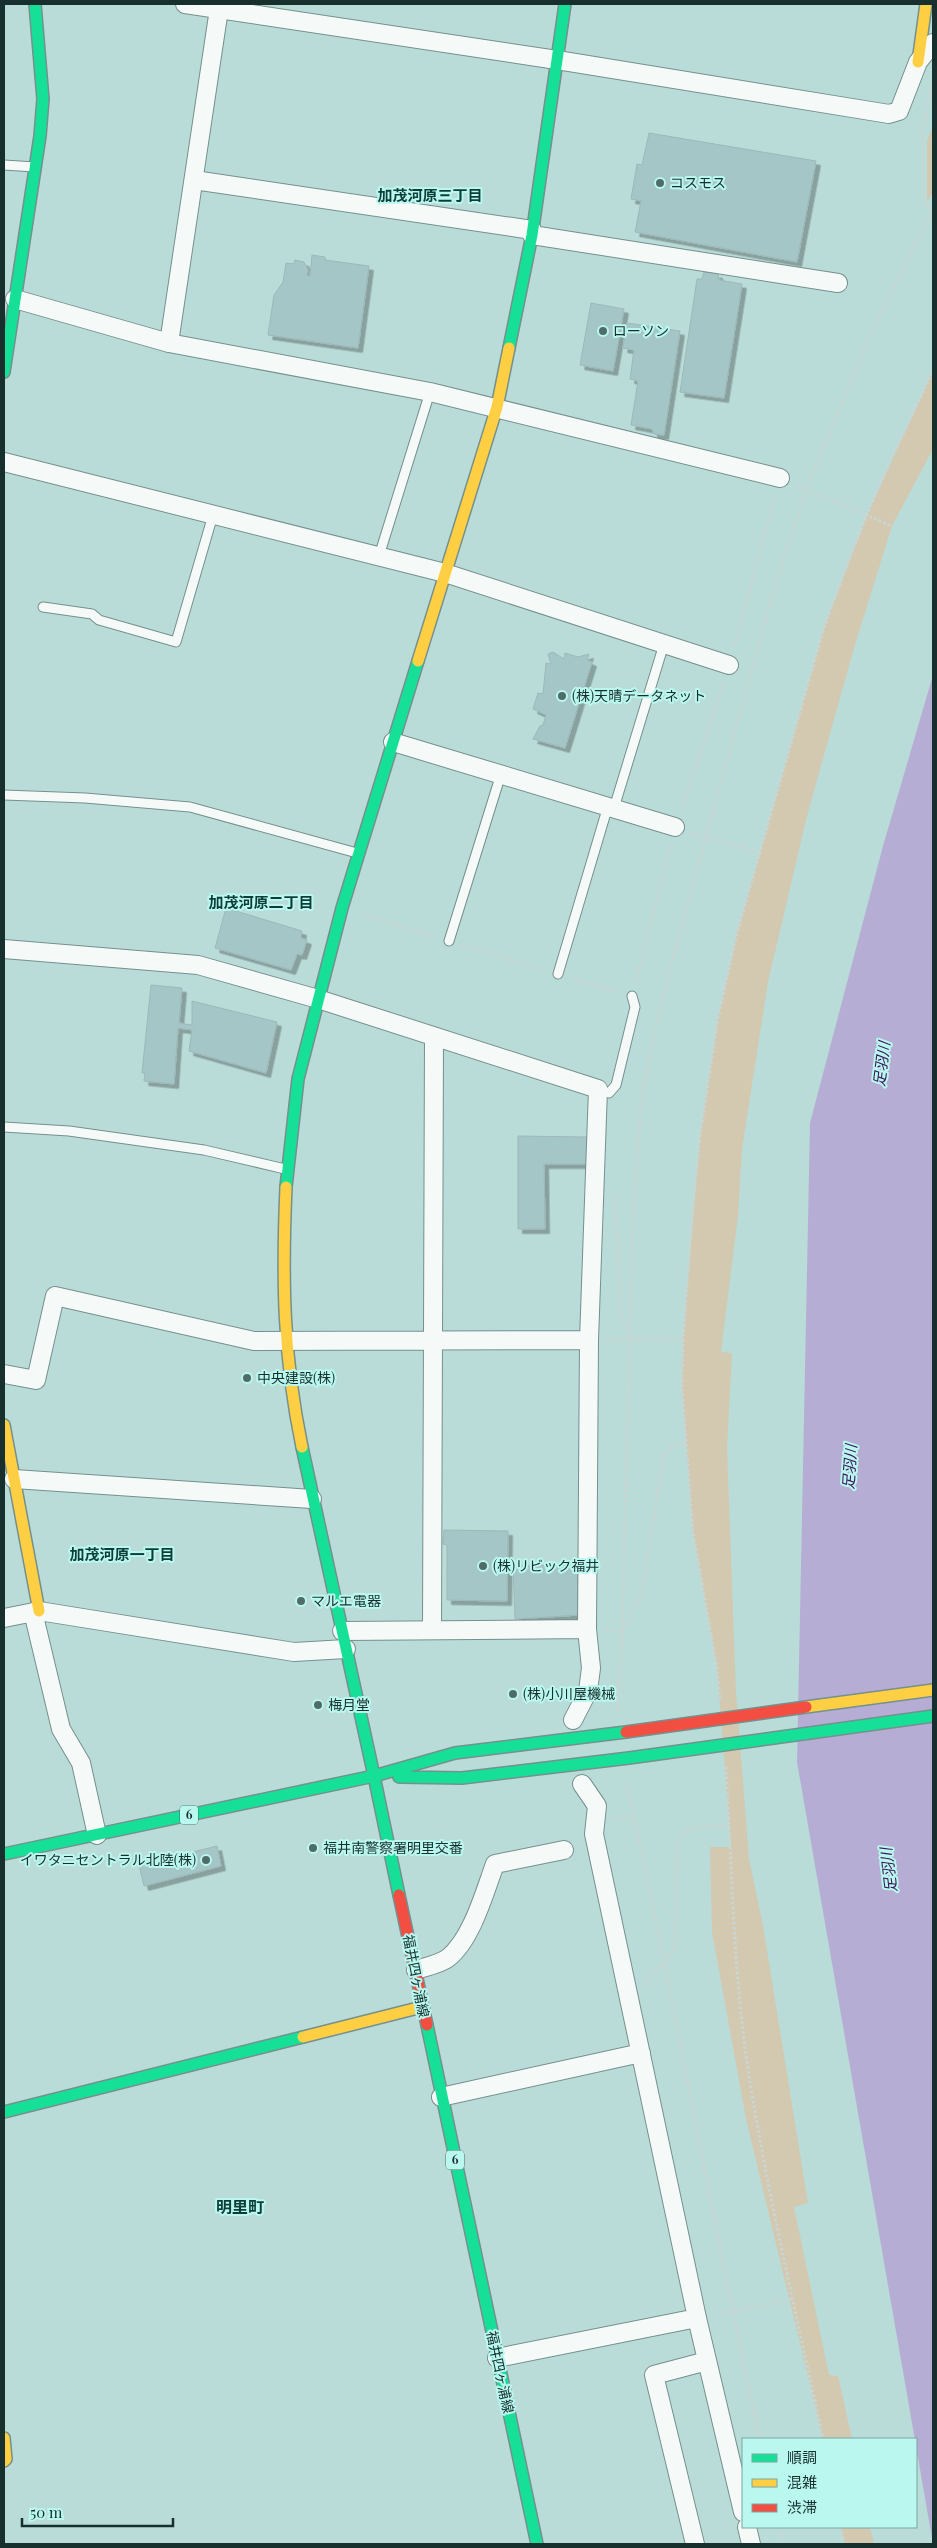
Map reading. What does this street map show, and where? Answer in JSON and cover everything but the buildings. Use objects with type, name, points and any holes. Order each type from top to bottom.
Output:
[{"type":"street","points":[[4,372],[35,168],[43,99],[35,4]]},
{"type":"street","points":[[185,4],[556,60],[889,114],[899,111],[918,62],[926,4]]},
{"type":"street","name":"福井四ヶ浦線","points":[[537,2544],[422,2007],[416,1970],[312,1500],[292,1399],[285,1341],[283,1252],[286,1170],[298,1079],[318,999],[358,853],[497,407],[508,364],[532,233],[565,4]]},
{"type":"street","points":[[169,343],[219,9]]},
{"type":"street","points":[[918,62],[933,44]]},
{"type":"street","points":[[194,180],[838,283]]},
{"type":"street","points":[[15,299],[169,343],[430,392],[780,478]]},
{"type":"street","points":[[4,462],[445,573],[729,664]]},
{"type":"street","points":[[393,742],[676,827]]},
{"type":"street","points":[[4,949],[198,965],[318,999],[598,1089],[589,1340],[587,1628],[591,1668],[588,1691],[573,1720]]},
{"type":"street","points":[[432,1630],[434,1037]]},
{"type":"street","points":[[4,1374],[36,1380],[55,1296],[254,1341],[589,1340]]},
{"type":"street","points":[[4,1425],[36,1612],[61,1729],[81,1763],[97,1835]]},
{"type":"street","points":[[14,1479],[312,1500]]},
{"type":"street","points":[[4,1618],[36,1612],[294,1652],[346,1649]]},
{"type":"street","points":[[342,1631],[587,1628]]},
{"type":"street","points":[[374,1776],[455,1754],[933,1690]]},
{"type":"street","points":[[374,1776],[462,1778],[629,1758],[933,1716]]},
{"type":"street","name":"6","points":[[4,1854],[374,1776]]},
{"type":"street","points":[[582,1784],[597,1806],[594,1834],[697,2318],[742,2508]]},
{"type":"street","points":[[416,1970],[448,1958],[460,1943],[476,1914],[495,1864],[564,1850]]},
{"type":"street","points":[[4,2112],[422,2007]]},
{"type":"street","points":[[441,2097],[641,2053]]},
{"type":"street","points":[[497,2358],[697,2318]]},
{"type":"street","points":[[695,2544],[654,2375],[707,2361]]},
{"type":"street","points":[[4,2438],[6,2452],[4,2461]]},
{"type":"street","points":[[747,2528],[751,2544]]},
{"type":"lane","points":[[4,165],[35,168]]},
{"type":"lane","points":[[379,556],[430,392]]},
{"type":"lane","points":[[43,607],[92,614],[99,620],[176,642],[213,515]]},
{"type":"lane","points":[[558,974],[664,644]]},
{"type":"lane","points":[[450,942],[501,774]]},
{"type":"lane","points":[[4,795],[85,798],[190,807],[358,853]]},
{"type":"lane","points":[[598,1089],[609,1093],[616,1085],[635,1007],[632,996]]},
{"type":"lane","points":[[4,1127],[69,1131],[204,1150],[286,1170]]},
{"type":"path","points":[[618,1720],[631,1340],[633,1216],[642,1093],[662,998],[776,581],[806,490],[867,342],[932,210],[924,200],[922,130],[933,79]]},
{"type":"path","points":[[720,1701],[717,1668],[693,1532],[682,1387],[683,1339],[693,1202],[706,1092],[724,989],[759,852],[824,628],[887,467],[933,371]]},
{"type":"path","points":[[342,908],[632,996],[676,827],[729,664],[780,478]]},
{"type":"path","points":[[806,490],[892,526]]},
{"type":"path","points":[[707,839],[759,852]]},
{"type":"path","points":[[614,1189],[621,1319],[631,1340]]},
{"type":"path","points":[[631,1340],[683,1339]]},
{"type":"path","points":[[622,1632],[642,1594],[663,1457],[674,1445],[686,1443]]},
{"type":"path","points":[[726,1764],[737,1962],[748,2067],[759,2135],[823,2438]]},
{"type":"path","points":[[624,1773],[665,1963],[732,2312],[760,2438]]},
{"type":"path","points":[[647,1992],[646,1983],[650,1973],[665,1963],[675,1948],[676,1838],[693,1828],[729,1824]]},
{"type":"path","points":[[732,2312],[794,2299]]},
{"type":"path","points":[[780,2528],[784,2544]]},
{"type":"path","points":[[841,2528],[844,2544]]},
{"type":"shaded area","points":[[933,126],[933,192],[927,202],[927,141]]},
{"type":"shaded area","points":[[933,371],[933,449],[892,526],[854,648],[807,816],[768,982],[742,1149],[738,1216],[721,1352],[732,1353],[727,1448],[736,1692],[749,1858],[763,1926],[808,2203],[794,2207],[829,2375],[838,2376],[852,2438],[823,2438],[746,2119],[712,1932],[710,1847],[731,1847],[717,1668],[693,1532],[682,1387],[683,1339],[700,1136],[718,1018],[737,933],[824,628],[867,515]]},
{"type":"shaded area","points":[[841,2528],[870,2528],[874,2544],[844,2544]]},
{"type":"water","name":"足羽川","points":[[933,675],[933,2544],[917,2452],[917,2438],[915,2438],[797,1762],[810,1123],[883,846]]},
{"type":"traffic: fast","points":[[4,372],[40,136],[43,99],[35,4]]},
{"type":"traffic: fast","points":[[509,348],[532,235],[565,4]]},
{"type":"traffic: fast","points":[[286,1187],[298,1079],[342,908],[418,661]]},
{"type":"traffic: fast","points":[[302,1447],[374,1776]]},
{"type":"traffic: fast","points":[[629,1758],[933,1716]]},
{"type":"traffic: fast","points":[[374,1776],[455,1753],[626,1732]]},
{"type":"traffic: fast","points":[[399,1777],[462,1778],[629,1758]]},
{"type":"traffic: fast","points":[[4,1854],[374,1776],[399,1895]]},
{"type":"traffic: fast","points":[[427,2025],[537,2544]]},
{"type":"traffic: fast","points":[[4,2112],[303,2037]]},
{"type":"traffic: slow","points":[[918,62],[926,4]]},
{"type":"traffic: slow","points":[[418,661],[497,407],[509,348]]},
{"type":"traffic: slow","points":[[286,1187],[285,1317],[291,1381],[302,1447]]},
{"type":"traffic: slow","points":[[4,1425],[39,1611]]},
{"type":"traffic: slow","points":[[806,1707],[933,1690]]},
{"type":"traffic: slow","points":[[303,2037],[422,2007]]},
{"type":"traffic: slow","points":[[4,2438],[6,2459],[4,2461]]},
{"type":"traffic: jam","points":[[626,1732],[806,1707]]},
{"type":"traffic: jam","points":[[399,1895],[427,2025]]},
{"type":"place","name":"コスモス","points":[[660,183]]},
{"type":"place","name":"ローソン","points":[[603,331]]},
{"type":"place","name":"(株)天晴データネット","points":[[562,696]]},
{"type":"place","name":"中央建設(株)","points":[[247,1378]]},
{"type":"place","name":"(株)リビック福井","points":[[483,1566]]},
{"type":"place","name":"マルエ電器","points":[[301,1601]]},
{"type":"place","name":"(株)小川屋機械","points":[[513,1694]]},
{"type":"place","name":"梅月堂","points":[[318,1705]]},
{"type":"place","name":"福井南警察署明里交番","points":[[313,1848]]},
{"type":"place","name":"イワタニセントラル北陸(株)","points":[[206,1860]]},
{"type":"district","name":"加茂河原三丁目","points":[[430,196]]},
{"type":"district","name":"加茂河原二丁目","points":[[261,903]]},
{"type":"district","name":"加茂河原一丁目","points":[[122,1555]]},
{"type":"district","name":"明里町","points":[[240,2207]]}]
